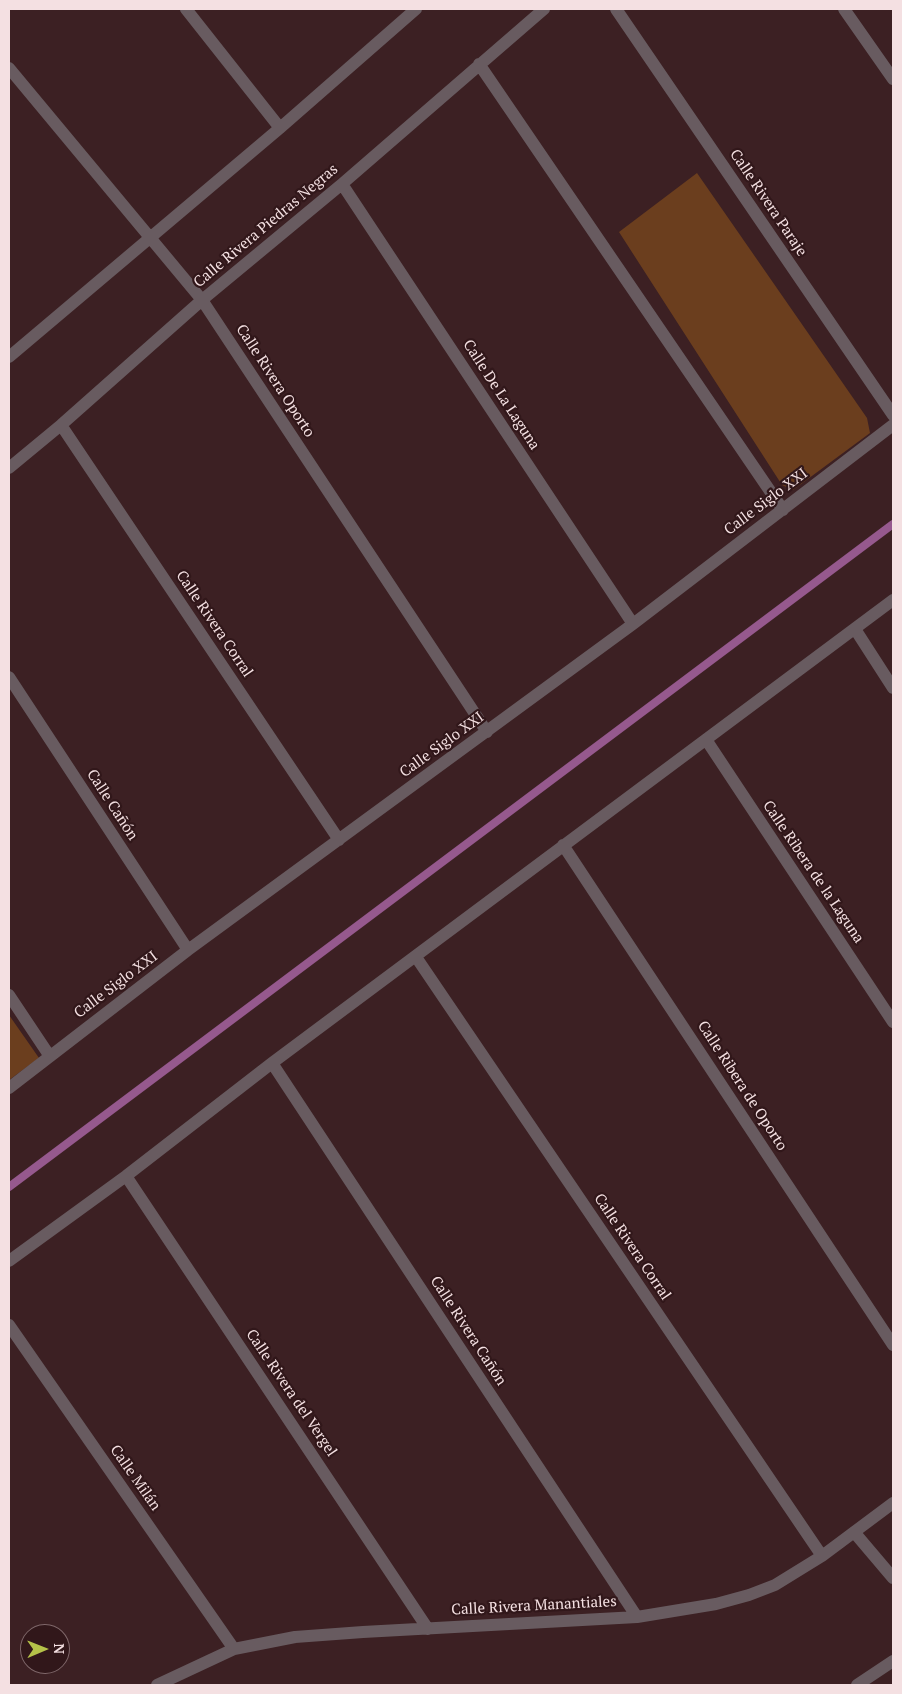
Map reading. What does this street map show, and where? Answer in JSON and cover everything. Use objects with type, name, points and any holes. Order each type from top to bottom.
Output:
[{"type":"street","points":[[186,9],[280,128]]},
{"type":"street","points":[[9,357],[280,128],[416,9]]},
{"type":"street","name":"Calle Rivera Piedras Negras","points":[[9,468],[61,425],[202,300],[342,184],[544,9]]},
{"type":"street","name":"Calle Rivera Paraje","points":[[616,9],[893,415]]},
{"type":"street","points":[[844,9],[893,79]]},
{"type":"street","points":[[479,64],[783,510]]},
{"type":"street","name":"Calle Rivera Oporto","points":[[9,68],[202,300],[487,732]]},
{"type":"street","name":"Calle De La Laguna","points":[[342,184],[632,624]]},
{"type":"street","name":"Calle Rivera Corral","points":[[61,425],[339,840]]},
{"type":"street","name":"Calle Siglo XXI","points":[[9,1088],[49,1055],[188,950],[487,732],[893,425]]},
{"type":"street","points":[[9,1261],[126,1176],[272,1063],[416,957],[563,845],[707,741],[893,600]]},
{"type":"street","points":[[855,630],[893,688]]},
{"type":"street","name":"Calle Cañón","points":[[9,677],[188,950]]},
{"type":"street","name":"Calle Ribera de la Laguna","points":[[707,741],[893,1022]]},
{"type":"street","name":"Calle Ribera de Oporto","points":[[563,845],[893,1345]]},
{"type":"street","name":"Calle Rivera Corral","points":[[416,957],[822,1556]]},
{"type":"street","points":[[9,995],[49,1055]]},
{"type":"street","name":"Calle Rivera Cañón","points":[[272,1063],[637,1617]]},
{"type":"street","name":"Calle Rivera del Vergel","points":[[126,1176],[428,1628]]},
{"type":"street","name":"Calle Milán","points":[[9,1325],[234,1649]]},
{"type":"street","name":"Calle Rivera Manantiales","points":[[157,1685],[234,1649],[295,1637],[637,1617],[716,1604],[749,1595],[775,1585],[822,1556],[893,1504]]},
{"type":"street","points":[[854,1532],[893,1578]]},
{"type":"street","points":[[857,1685],[893,1661]]},
{"type":"shaded area","points":[[697,173],[867,418],[870,433],[793,490],[782,485],[619,232]]},
{"type":"shaded area","points":[[9,1015],[39,1058],[9,1080]]},
{"type":"waterway","points":[[9,1187],[893,524]]}]
